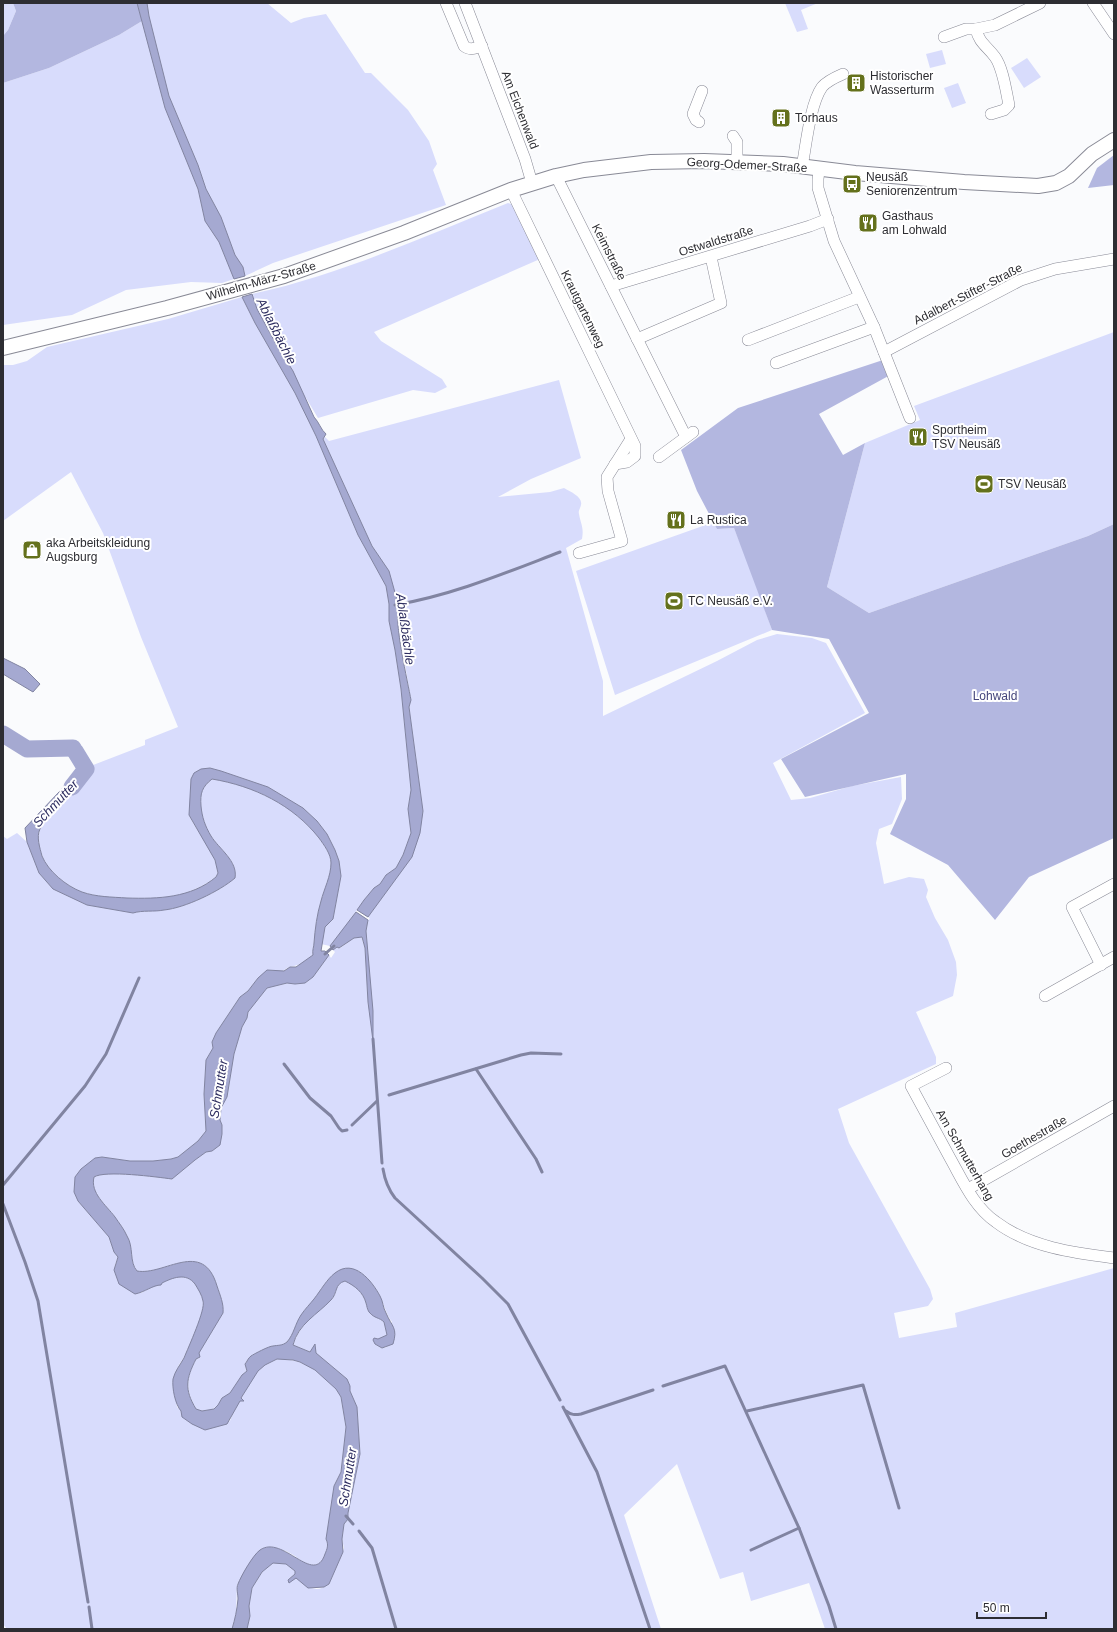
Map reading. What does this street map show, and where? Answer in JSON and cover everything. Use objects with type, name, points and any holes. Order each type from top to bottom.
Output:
[{"type":"street","points":[[446,3],[461,43],[467,49],[482,46]]},
{"type":"street","name":"Am Eichenwald","points":[[465,3],[525,159],[532,183]]},
{"type":"street","points":[[944,37],[966,29],[976,29],[1002,22],[1040,3]]},
{"type":"street","points":[[1093,3],[1114,34]]},
{"type":"street","points":[[976,29],[979,40],[994,56],[999,66],[1010,105],[1004,110],[991,114]]},
{"type":"street","points":[[802,167],[808,133],[818,96],[823,86],[843,74]]},
{"type":"street","points":[[699,122],[693,114],[702,91]]},
{"type":"street","points":[[733,136],[737,142],[736,163]]},
{"type":"street","name":"Georg-Odemer-Straße","points":[[511,190],[556,176],[610,166],[651,162],[690,161],[783,164],[819,170],[964,182],[1038,186],[1049,185],[1069,176],[1092,154],[1114,140]]},
{"type":"street","points":[[819,170],[818,188],[844,264],[874,327],[910,418]]},
{"type":"street","name":"Keimstraße","points":[[556,176],[638,339],[690,434],[659,457]]},
{"type":"street","name":"Wilhelm-März-Straße","points":[[3,348],[167,308],[284,276],[346,255],[511,190]]},
{"type":"street","name":"Krautgartenweg","points":[[511,190],[631,439],[608,474],[607,485],[622,542],[579,553]]},
{"type":"street","name":"Ostwaldstraße","points":[[611,286],[711,257],[828,219]]},
{"type":"street","points":[[638,339],[721,303],[711,257]]},
{"type":"street","name":"Adalbert-Stifter-Straße","points":[[884,352],[1021,280],[1055,269],[1114,259]]},
{"type":"street","points":[[748,340],[860,297]]},
{"type":"street","points":[[776,363],[874,327]]},
{"type":"street","points":[[1101,964],[1072,907],[1114,884]]},
{"type":"street","points":[[1045,996],[1114,957]]},
{"type":"street","name":"Am Schmutterhang","points":[[946,1068],[911,1086],[968,1189],[985,1213],[1008,1230],[1057,1249],[1114,1258]]},
{"type":"street","name":"Goethestraße","points":[[968,1189],[1114,1106]]},
{"type":"shaded area","points":[[3,3],[13,3],[16,11],[8,30],[3,36]]},
{"type":"shaded area","points":[[147,3],[267,3],[291,23],[304,18],[326,14],[365,73],[371,73],[408,110],[429,141],[437,164],[433,170],[446,205],[273,263],[245,276],[243,267],[235,255],[221,217],[206,189],[198,165],[169,96]]},
{"type":"shaded area","points":[[785,3],[818,3],[801,10],[808,29],[797,32]]},
{"type":"shaded area","points":[[142,21],[165,108],[198,189],[205,221],[219,242],[234,279],[222,283],[191,282],[126,290],[72,315],[3,325],[3,83],[49,68],[119,35]]},
{"type":"shaded area","points":[[942,50],[946,64],[930,68],[926,54]]},
{"type":"shaded area","points":[[1027,58],[1041,77],[1024,88],[1011,68]]},
{"type":"shaded area","points":[[958,83],[966,103],[952,108],[944,88]]},
{"type":"shaded area","points":[[508,203],[514,205],[540,259],[374,332],[381,341],[442,379],[447,387],[435,393],[413,390],[318,418],[304,397],[286,359],[257,309],[252,294],[285,286],[350,266]]},
{"type":"shaded area","points":[[242,297],[295,393],[316,436],[358,535],[386,586],[389,604],[389,621],[401,689],[411,790],[408,809],[411,833],[403,855],[396,868],[386,875],[380,884],[374,888],[330,946],[321,944],[325,927],[333,919],[341,876],[339,861],[335,850],[327,834],[317,821],[303,808],[268,787],[210,768],[189,815],[214,857],[218,873],[213,879],[202,886],[176,896],[155,899],[128,899],[89,894],[80,891],[70,886],[50,870],[46,865],[39,844],[39,834],[44,822],[85,779],[90,771],[88,767],[145,745],[145,740],[178,727],[141,637],[103,533],[71,472],[3,521],[3,365],[13,365],[27,361],[47,347],[168,319]]},
{"type":"shaded area","name":"TSV Neusäß","points":[[1114,332],[1114,524],[1088,536],[869,613],[827,587],[865,443],[920,420],[914,406]]},
{"type":"shaded area","points":[[559,380],[581,458],[531,479],[498,497],[550,492],[564,488],[576,495],[581,502],[579,513],[583,535],[582,539],[566,548],[603,681],[603,716],[757,640],[777,634],[812,638],[826,643],[865,713],[773,763],[791,800],[810,798],[852,786],[901,777],[902,799],[892,824],[879,829],[876,843],[884,884],[909,877],[924,879],[928,890],[926,897],[935,918],[948,940],[956,962],[957,975],[953,996],[916,1012],[936,1057],[936,1064],[838,1109],[849,1143],[930,1289],[933,1299],[928,1306],[894,1313],[899,1338],[957,1327],[955,1313],[1114,1268],[1114,1629],[825,1629],[809,1583],[751,1601],[743,1572],[720,1579],[677,1464],[624,1515],[661,1629],[247,1629],[250,1616],[249,1606],[252,1588],[262,1572],[273,1563],[286,1564],[295,1571],[295,1574],[288,1580],[296,1578],[314,1589],[318,1589],[329,1584],[344,1548],[342,1539],[344,1524],[348,1519],[360,1455],[357,1407],[350,1391],[350,1386],[347,1379],[316,1353],[316,1345],[311,1352],[293,1345],[295,1339],[306,1322],[331,1300],[335,1294],[337,1286],[345,1280],[360,1292],[365,1300],[368,1310],[384,1322],[387,1335],[375,1344],[382,1348],[387,1347],[392,1322],[375,1287],[359,1271],[328,1280],[301,1316],[291,1337],[285,1344],[278,1347],[272,1346],[250,1357],[245,1364],[247,1371],[242,1375],[230,1393],[222,1398],[218,1405],[213,1409],[202,1411],[196,1409],[190,1396],[188,1384],[190,1372],[196,1359],[199,1358],[199,1353],[223,1313],[222,1303],[211,1272],[202,1264],[193,1261],[182,1262],[148,1271],[137,1271],[133,1263],[129,1240],[120,1224],[97,1194],[93,1183],[94,1177],[100,1175],[120,1174],[172,1179],[206,1152],[212,1151],[219,1145],[222,1134],[222,1125],[220,1120],[221,1108],[227,1097],[234,1054],[248,1012],[267,988],[288,983],[305,983],[313,977],[329,955],[331,958],[335,952],[333,950],[337,946],[340,948],[354,938],[361,936],[365,948],[368,1002],[373,1035],[366,931],[368,920],[370,919],[368,917],[412,856],[423,811],[409,707],[411,700],[389,571],[372,546],[323,439],[325,437],[329,441]]},
{"type":"shaded area","name":"TC Neusäß e.V.","points":[[714,522],[717,529],[734,528],[772,630],[615,695],[576,571]]},
{"type":"shaded area","points":[[212,779],[228,782],[257,792],[285,807],[309,826],[327,850],[331,860],[331,868],[318,911],[313,955],[305,962],[281,972],[272,970],[258,978],[248,991],[240,997],[216,1033],[212,1042],[213,1048],[206,1060],[204,1094],[206,1131],[198,1141],[178,1157],[171,1159],[130,1161],[102,1157],[95,1158],[78,1201],[109,1237],[114,1252],[118,1257],[115,1265],[141,1293],[175,1277],[189,1279],[194,1283],[200,1292],[204,1302],[204,1307],[193,1337],[178,1367],[176,1376],[176,1392],[177,1407],[205,1430],[230,1421],[234,1410],[257,1371],[277,1359],[300,1362],[315,1370],[336,1388],[341,1397],[346,1427],[341,1472],[334,1486],[328,1547],[324,1558],[319,1564],[311,1566],[303,1563],[286,1551],[273,1548],[260,1550],[237,1585],[236,1615],[232,1629],[7,1629],[3,1624],[3,836],[7,839],[17,833],[27,842],[39,873],[53,889],[87,905],[133,913],[172,909],[202,898],[221,888],[235,878],[234,866],[214,841],[205,825],[202,814],[201,794],[206,785]]},
{"type":"green space","points":[[13,3],[137,3],[142,21],[119,35],[49,68],[3,83],[3,36],[8,30],[16,11]]},
{"type":"green space","points":[[1114,155],[1114,185],[1088,188],[1097,168]]},
{"type":"green space","name":"Lohwald","points":[[883,360],[892,374],[819,414],[843,455],[865,443],[827,587],[869,613],[1088,536],[1114,524],[1114,838],[1029,877],[995,920],[948,865],[890,834],[906,799],[906,774],[805,797],[781,759],[869,713],[829,639],[772,630],[734,528],[717,529],[697,491],[681,450],[738,408]]},
{"type":"water","points":[[137,3],[147,3],[169,96],[198,165],[206,189],[221,217],[235,255],[243,267],[245,276],[234,279],[219,242],[205,221],[198,189],[165,108]]},
{"type":"water","points":[[252,294],[257,309],[293,371],[314,417],[326,434],[323,439],[372,546],[389,571],[399,607],[399,637],[411,700],[409,707],[423,811],[420,833],[412,857],[368,917],[357,910],[386,875],[396,868],[403,855],[411,833],[408,809],[411,790],[401,689],[389,621],[389,604],[386,586],[358,535],[316,436],[295,393],[242,297]]},
{"type":"water","points":[[3,658],[25,669],[40,684],[33,692],[3,674]]},
{"type":"water","points":[[88,767],[90,771],[87,778],[48,817],[38,835],[42,856],[45,862],[64,882],[82,892],[110,897],[150,898],[174,896],[196,889],[216,877],[218,873],[215,860],[189,815],[191,779],[194,773],[201,769],[210,768],[268,787],[303,808],[317,821],[327,834],[339,861],[341,876],[333,919],[325,927],[321,951],[325,951],[329,955],[313,977],[305,983],[287,983],[267,988],[248,1012],[234,1054],[227,1097],[221,1108],[220,1120],[222,1125],[222,1134],[220,1145],[212,1151],[206,1152],[172,1179],[109,1174],[94,1177],[93,1183],[97,1194],[120,1224],[129,1240],[133,1263],[137,1271],[148,1271],[182,1262],[193,1261],[202,1264],[211,1272],[222,1303],[223,1313],[199,1353],[200,1357],[196,1359],[188,1378],[188,1390],[196,1409],[202,1411],[214,1409],[222,1398],[230,1393],[242,1375],[247,1371],[245,1364],[250,1357],[268,1347],[282,1345],[287,1342],[299,1318],[329,1278],[342,1269],[349,1268],[355,1270],[362,1273],[367,1278],[380,1296],[385,1311],[394,1328],[395,1334],[393,1344],[382,1348],[375,1344],[373,1340],[374,1338],[378,1339],[387,1335],[384,1322],[369,1312],[365,1299],[361,1293],[345,1281],[339,1284],[331,1300],[299,1331],[293,1345],[310,1352],[315,1344],[316,1353],[347,1379],[350,1386],[350,1391],[357,1407],[360,1454],[348,1519],[344,1524],[342,1539],[343,1552],[329,1584],[324,1587],[308,1588],[296,1578],[289,1583],[288,1580],[295,1574],[295,1571],[286,1564],[273,1563],[262,1572],[252,1588],[249,1606],[250,1616],[247,1629],[232,1629],[238,1603],[237,1586],[244,1571],[260,1550],[269,1547],[278,1549],[313,1565],[320,1563],[325,1554],[334,1486],[341,1472],[346,1427],[341,1397],[336,1389],[315,1370],[300,1362],[277,1359],[265,1365],[258,1371],[241,1398],[244,1401],[240,1401],[227,1424],[205,1430],[182,1417],[181,1411],[174,1396],[173,1379],[193,1338],[202,1312],[203,1301],[201,1294],[191,1280],[183,1277],[170,1279],[161,1285],[135,1294],[119,1284],[114,1270],[118,1257],[114,1252],[109,1237],[78,1201],[74,1192],[75,1177],[81,1169],[95,1158],[102,1157],[130,1161],[171,1159],[178,1157],[198,1141],[206,1131],[204,1094],[206,1060],[213,1048],[212,1042],[216,1033],[240,997],[248,991],[258,978],[267,970],[284,971],[290,967],[296,967],[313,955],[317,916],[330,873],[331,860],[327,850],[309,826],[285,807],[257,792],[228,782],[212,779],[206,785],[201,794],[202,814],[205,825],[214,841],[234,866],[235,878],[221,888],[202,898],[172,909],[133,913],[87,905],[53,889],[39,873],[27,842],[25,828],[76,774]]},
{"type":"water","points":[[356,912],[368,920],[366,931],[373,1011],[373,1041],[368,1002],[365,948],[362,937],[354,938],[339,948],[337,947],[333,950],[330,946]]},
{"type":"waterway","points":[[395,605],[416,601],[458,589],[560,552]]},
{"type":"waterway","points":[[3,734],[27,749],[73,748]]},
{"type":"waterway","name":"Schmutter","points":[[72,787],[86,769],[75,751]]},
{"type":"waterway","name":"Ablaßbächle","points":[[325,954],[334,946]]},
{"type":"waterway","points":[[3,1185],[85,1086],[106,1054],[139,978]]},
{"type":"waterway","points":[[373,1039],[382,1163]]},
{"type":"waterway","points":[[389,1095],[521,1055],[531,1053],[561,1054]]},
{"type":"waterway","points":[[284,1064],[310,1098],[331,1116],[342,1131],[347,1130]]},
{"type":"waterway","points":[[476,1069],[536,1159],[542,1172]]},
{"type":"waterway","points":[[352,1125],[377,1101]]},
{"type":"waterway","points":[[383,1169],[387,1185],[395,1198],[508,1304],[560,1400]]},
{"type":"waterway","points":[[3,1204],[38,1301],[88,1602]]},
{"type":"waterway","points":[[663,1386],[725,1366],[799,1528],[829,1606],[836,1629]]},
{"type":"waterway","points":[[747,1411],[863,1385],[899,1508]]},
{"type":"waterway","points":[[566,1411],[577,1415],[653,1390]]},
{"type":"waterway","points":[[563,1407],[597,1472],[650,1629]]},
{"type":"waterway","points":[[346,1516],[353,1524]]},
{"type":"waterway","points":[[751,1550],[799,1528]]},
{"type":"waterway","points":[[359,1531],[372,1548],[396,1629]]},
{"type":"waterway","points":[[89,1607],[92,1629]]},
{"type":"place","name":"Historischer Wasserturm","points":[[856,83]]},
{"type":"place","name":"Torhaus","points":[[781,118]]},
{"type":"place","name":"Neusäß Seniorenzentrum","points":[[852,184]]},
{"type":"place","name":"Gasthaus am Lohwald","points":[[868,223]]},
{"type":"place","name":"Sportheim TSV Neusäß","points":[[918,437]]},
{"type":"place","name":"TSV Neusäß","points":[[984,484]]},
{"type":"place","name":"La Rustica","points":[[676,520]]},
{"type":"place","name":"aka Arbeitskleidung Augsburg","points":[[32,550]]},
{"type":"place","name":"TC Neusäß e.V.","points":[[674,601]]}]
